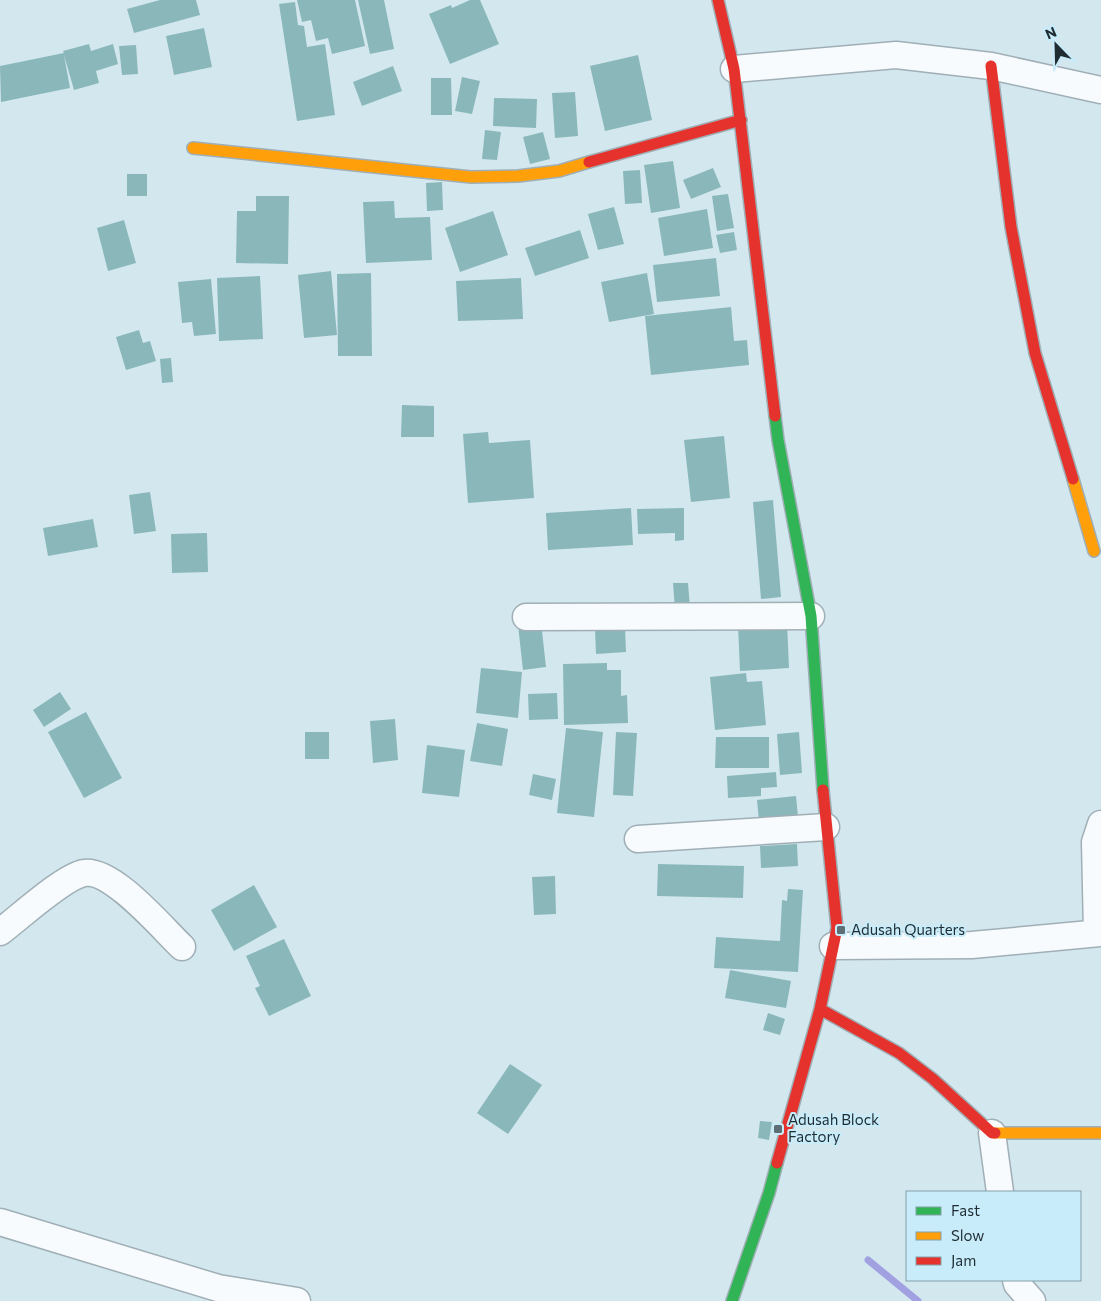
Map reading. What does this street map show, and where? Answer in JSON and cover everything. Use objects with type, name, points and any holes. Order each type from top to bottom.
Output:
[{"type":"street","points":[[718,0],[734,69],[741,120],[778,440],[812,616],[826,827],[837,928],[820,1009],[769,1194],[732,1301]]},
{"type":"street","points":[[734,69],[896,55],[991,66],[1101,90]]},
{"type":"street","points":[[991,66],[1011,227],[1035,353],[1094,551]]},
{"type":"street","points":[[193,148],[471,177],[518,176],[559,171],[741,120]]},
{"type":"street","points":[[526,617],[812,616]]},
{"type":"street","points":[[833,946],[972,945],[1099,933],[1095,842],[1101,824]]},
{"type":"street","points":[[638,839],[826,827]]},
{"type":"street","points":[[0,932],[67,880],[83,874],[97,873],[129,894],[182,947]]},
{"type":"street","points":[[820,1009],[899,1053],[933,1079],[992,1133],[1000,1191]]},
{"type":"street","points":[[992,1133],[1101,1133]]},
{"type":"street","points":[[0,1222],[218,1288],[297,1301]]},
{"type":"street","points":[[1016,1281],[1032,1301]]},
{"type":"building","points":[[160,0],[196,0],[200,15],[134,33],[127,9]]},
{"type":"building","points":[[297,0],[355,0],[365,46],[332,54],[328,38],[316,41],[311,20],[302,22]]},
{"type":"building","points":[[358,0],[384,0],[394,49],[370,54]]},
{"type":"building","points":[[470,0],[480,0],[499,44],[450,64],[429,14],[451,5],[452,8]]},
{"type":"building","points":[[295,2],[298,25],[304,26],[307,47],[325,44],[335,115],[297,121],[279,4]]},
{"type":"building","points":[[204,28],[212,67],[174,75],[166,36]]},
{"type":"building","points":[[89,44],[91,51],[113,44],[118,64],[96,71],[99,83],[74,90],[64,55],[70,88],[1,102],[0,66],[64,53],[63,51]]},
{"type":"building","points":[[136,45],[138,74],[122,75],[119,46]]},
{"type":"building","points":[[638,55],[652,120],[605,131],[590,66]]},
{"type":"building","points":[[393,66],[402,91],[362,106],[353,82]]},
{"type":"building","points":[[462,77],[480,81],[472,114],[455,111]]},
{"type":"building","points":[[431,78],[451,78],[452,115],[431,115]]},
{"type":"building","points":[[575,92],[578,136],[555,138],[552,93]]},
{"type":"building","points":[[494,98],[537,99],[536,128],[493,126]]},
{"type":"building","points":[[485,130],[501,132],[497,160],[482,159]]},
{"type":"building","points":[[543,132],[550,159],[530,164],[523,137]]},
{"type":"building","points":[[673,161],[680,208],[651,213],[644,165]]},
{"type":"building","points":[[713,168],[721,187],[691,199],[683,180]]},
{"type":"building","points":[[640,170],[642,203],[625,204],[623,171]]},
{"type":"building","points":[[127,174],[147,174],[147,196],[127,196]]},
{"type":"building","points":[[442,182],[443,210],[427,211],[426,183]]},
{"type":"building","points":[[728,194],[734,228],[717,231],[712,196]]},
{"type":"building","points":[[256,196],[289,196],[288,264],[236,263],[237,211],[256,211]]},
{"type":"building","points":[[394,201],[395,218],[430,217],[432,260],[366,263],[363,202]]},
{"type":"building","points":[[614,207],[624,244],[598,250],[588,214]]},
{"type":"building","points":[[707,209],[713,248],[664,256],[658,218]]},
{"type":"building","points":[[493,211],[508,255],[460,272],[445,228]]},
{"type":"building","points":[[124,220],[136,263],[108,271],[97,228]]},
{"type":"building","points":[[580,230],[589,258],[535,276],[525,248]]},
{"type":"building","points":[[734,232],[737,250],[720,253],[716,235]]},
{"type":"building","points":[[716,258],[720,296],[657,302],[653,265]]},
{"type":"building","points":[[331,271],[337,335],[304,338],[298,275]]},
{"type":"building","points":[[371,273],[372,356],[338,356],[337,274]]},
{"type":"building","points":[[647,273],[654,314],[609,322],[601,282]]},
{"type":"building","points":[[260,276],[263,339],[219,341],[217,278]]},
{"type":"building","points":[[521,278],[523,319],[458,321],[456,281]]},
{"type":"building","points":[[211,279],[216,334],[194,336],[192,322],[182,323],[178,282]]},
{"type":"building","points":[[731,307],[734,341],[747,340],[749,365],[651,375],[645,316]]},
{"type":"building","points":[[139,330],[143,343],[150,341],[156,361],[126,370],[116,337]]},
{"type":"building","points":[[171,358],[173,382],[162,383],[160,359]]},
{"type":"building","points":[[402,405],[434,406],[434,437],[401,437]]},
{"type":"building","points":[[488,432],[489,443],[530,440],[534,498],[468,503],[463,434]]},
{"type":"building","points":[[724,436],[730,498],[691,502],[684,440]]},
{"type":"building","points":[[150,492],[156,531],[134,534],[129,495]]},
{"type":"building","points":[[773,500],[781,597],[761,599],[753,502]]},
{"type":"building","points":[[631,508],[633,545],[548,550],[546,513]]},
{"type":"building","points":[[684,508],[684,540],[675,541],[675,533],[638,534],[637,509]]},
{"type":"building","points":[[93,519],[98,547],[48,556],[43,528]]},
{"type":"building","points":[[207,533],[208,572],[172,573],[171,534]]},
{"type":"building","points":[[673,583],[688,583],[690,608],[675,609]]},
{"type":"building","points":[[541,622],[546,667],[523,670],[518,625]]},
{"type":"building","points":[[787,622],[789,668],[740,671],[738,625]]},
{"type":"building","points":[[625,627],[626,652],[596,654],[595,628]]},
{"type":"building","points":[[607,663],[607,670],[621,670],[621,696],[627,695],[628,723],[564,725],[563,664]]},
{"type":"building","points":[[481,668],[522,672],[518,718],[476,713]]},
{"type":"building","points":[[746,673],[747,682],[762,681],[766,725],[715,730],[710,677]]},
{"type":"building","points":[[60,692],[71,709],[44,727],[33,710]]},
{"type":"building","points":[[557,693],[558,719],[529,720],[528,694]]},
{"type":"building","points":[[86,712],[122,778],[84,798],[48,732]]},
{"type":"building","points":[[395,719],[398,760],[373,763],[370,721]]},
{"type":"building","points":[[477,723],[508,729],[502,766],[470,761]]},
{"type":"building","points":[[566,728],[603,732],[594,817],[557,813]]},
{"type":"building","points":[[305,732],[329,732],[329,759],[305,759]]},
{"type":"building","points":[[616,732],[637,733],[633,796],[613,795]]},
{"type":"building","points":[[799,732],[802,773],[780,775],[777,734]]},
{"type":"building","points":[[716,737],[769,737],[769,768],[715,768]]},
{"type":"building","points":[[427,745],[465,750],[459,797],[422,793]]},
{"type":"building","points":[[776,772],[777,787],[761,788],[761,796],[728,798],[727,776]]},
{"type":"building","points":[[533,774],[556,779],[552,800],[529,795]]},
{"type":"building","points":[[796,796],[798,817],[759,821],[757,800]]},
{"type":"building","points":[[797,844],[798,866],[761,868],[760,846]]},
{"type":"building","points":[[658,864],[744,866],[743,898],[657,896]]},
{"type":"building","points":[[555,876],[556,914],[534,915],[532,877]]},
{"type":"building","points":[[254,885],[277,927],[234,951],[211,910]]},
{"type":"building","points":[[788,889],[803,890],[798,972],[714,968],[716,937],[780,941],[782,900],[787,901]]},
{"type":"building","points":[[284,939],[311,996],[269,1016],[255,988],[260,986],[246,956]]},
{"type":"building","points":[[730,970],[791,981],[786,1008],[725,998]]},
{"type":"building","points":[[768,1013],[785,1019],[780,1035],[763,1030]]},
{"type":"building","points":[[510,1064],[542,1085],[508,1134],[477,1113]]},
{"type":"building","points":[[760,1121],[772,1122],[769,1140],[758,1138]]},
{"type":"waterway","points":[[868,1260],[918,1301]]},
{"type":"traffic: fast","points":[[775,416],[811,616],[823,790]]},
{"type":"traffic: fast","points":[[732,1301],[769,1193],[777,1163]]},
{"type":"traffic: slow","points":[[193,148],[471,177],[518,176],[559,171],[589,162]]},
{"type":"traffic: slow","points":[[1073,479],[1094,551]]},
{"type":"traffic: slow","points":[[995,1133],[1101,1133]]},
{"type":"traffic: jam","points":[[718,0],[734,69],[775,416]]},
{"type":"traffic: jam","points":[[991,66],[1011,227],[1035,353],[1073,479]]},
{"type":"traffic: jam","points":[[589,162],[741,120]]},
{"type":"traffic: jam","points":[[777,1163],[820,1009],[837,928],[823,790]]},
{"type":"traffic: jam","points":[[820,1009],[899,1053],[933,1079],[992,1133],[995,1133]]},
{"type":"place","name":"Adusah Quarters","points":[[841,930]]},
{"type":"place","name":"Adusah Block Factory","points":[[778,1129]]}]
